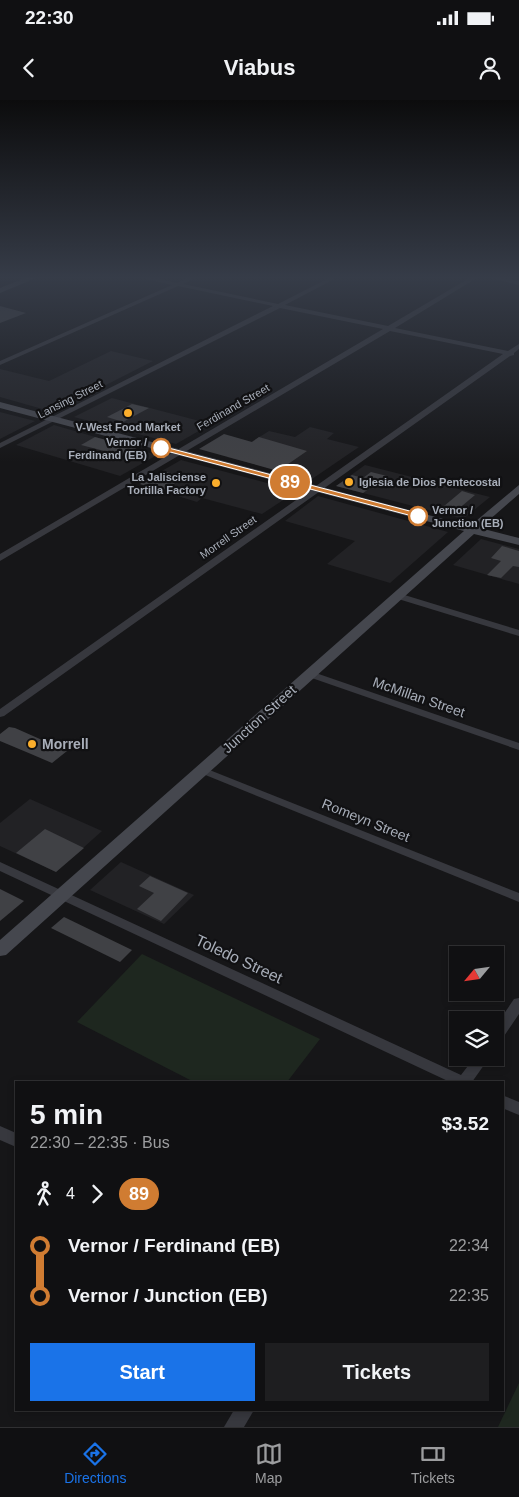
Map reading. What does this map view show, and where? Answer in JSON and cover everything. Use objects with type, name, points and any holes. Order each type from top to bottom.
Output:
[{"type":"street","points":[[0,363],[57,338]]},
{"type":"street","name":"Lansing Street","points":[[0,446],[216,338]]},
{"type":"street","name":"Ferdinand Street","points":[[0,558],[373,338]]},
{"type":"street","points":[[438,338],[519,355]]},
{"type":"street","name":"Morrell Street","points":[[0,714],[519,346]]},
{"type":"street","points":[[0,405],[519,542]]},
{"type":"street","name":"Junction Street","points":[[0,950],[519,488]]},
{"type":"street","points":[[398,596],[519,633]]},
{"type":"street","name":"McMillan Street","points":[[310,674],[519,747]]},
{"type":"street","name":"Romeyn Street","points":[[202,770],[519,898]]},
{"type":"street","name":"Toledo Street","points":[[0,866],[462,1081]]},
{"type":"street","points":[[504,1025],[519,1003]]},
{"type":"street","points":[[465,1081],[476,1066]]},
{"type":"street","points":[[504,1102],[519,1109]]},
{"type":"street","points":[[0,1132],[15,1141]]},
{"type":"street","points":[[234,1427],[244,1411]]},
{"type":"shaded area","points":[[111,351],[153,361],[53,412],[0,397],[0,369],[49,381]]},
{"type":"shaded area","points":[[112,398],[211,424],[176,444],[74,417]]},
{"type":"shaded area","points":[[0,412],[35,421],[0,439]]},
{"type":"shaded area","points":[[54,425],[157,455],[120,476],[16,445]]},
{"type":"shaded area","points":[[310,427],[334,433],[327,439],[359,447],[312,479],[227,457],[269,431],[295,437]]},
{"type":"shaded area","points":[[181,460],[297,491],[262,514],[202,498],[197,502],[139,484]]},
{"type":"shaded area","points":[[365,465],[490,497],[463,519],[336,486]]},
{"type":"shaded area","points":[[318,496],[448,532],[390,583],[327,564],[355,541],[285,521]]},
{"type":"shaded area","points":[[481,539],[519,549],[519,584],[453,565]]},
{"type":"shaded area","points":[[30,799],[102,831],[56,872],[0,846],[0,823]]},
{"type":"shaded area","points":[[121,862],[194,895],[164,924],[90,890]]},
{"type":"shaded area","points":[[142,954],[320,1039],[288,1081],[192,1081],[77,1022]]},
{"type":"shaded area","points":[[519,1383],[519,1427],[498,1427]]},
{"type":"building","name":"V-West Food Market","points":[[132,404],[149,408],[123,422],[107,417]]},
{"type":"building","points":[[224,434],[252,442],[259,437],[307,451],[278,471],[199,449]]},
{"type":"building","points":[[95,437],[137,449],[124,456],[81,445]]},
{"type":"building","points":[[163,471],[185,477],[162,491],[140,484]]},
{"type":"building","points":[[371,472],[387,476],[363,493],[336,486],[352,475],[363,478]]},
{"type":"building","points":[[462,491],[475,495],[450,516],[437,512]]},
{"type":"building","points":[[502,546],[519,551],[519,567],[513,566],[501,578],[487,575],[501,561],[491,558]]},
{"type":"building","name":"Morrell","points":[[9,727],[67,751],[52,763],[0,741],[0,734]]},
{"type":"building","points":[[45,829],[84,848],[56,872],[16,853]]},
{"type":"building","points":[[150,876],[188,893],[161,921],[137,909],[154,893],[139,886]]},
{"type":"building","points":[[0,889],[24,901],[0,921]]},
{"type":"building","points":[[64,917],[132,950],[120,962],[51,928]]},
{"type":"bus line","name":"89","points":[[161,448],[418,516]]},
{"type":"place","name":"V-West Food Market","points":[[128,413]]},
{"type":"place","name":"Vernor / Ferdinand (EB)","points":[[161,448]]},
{"type":"place","name":"Iglesia de Dios Pentecostal","points":[[349,482]]},
{"type":"place","name":"La Jalisciense Tortilla Factory","points":[[216,483]]},
{"type":"place","name":"Vernor / Junction (EB)","points":[[418,516]]},
{"type":"place","name":"Morrell","points":[[32,744]]}]
